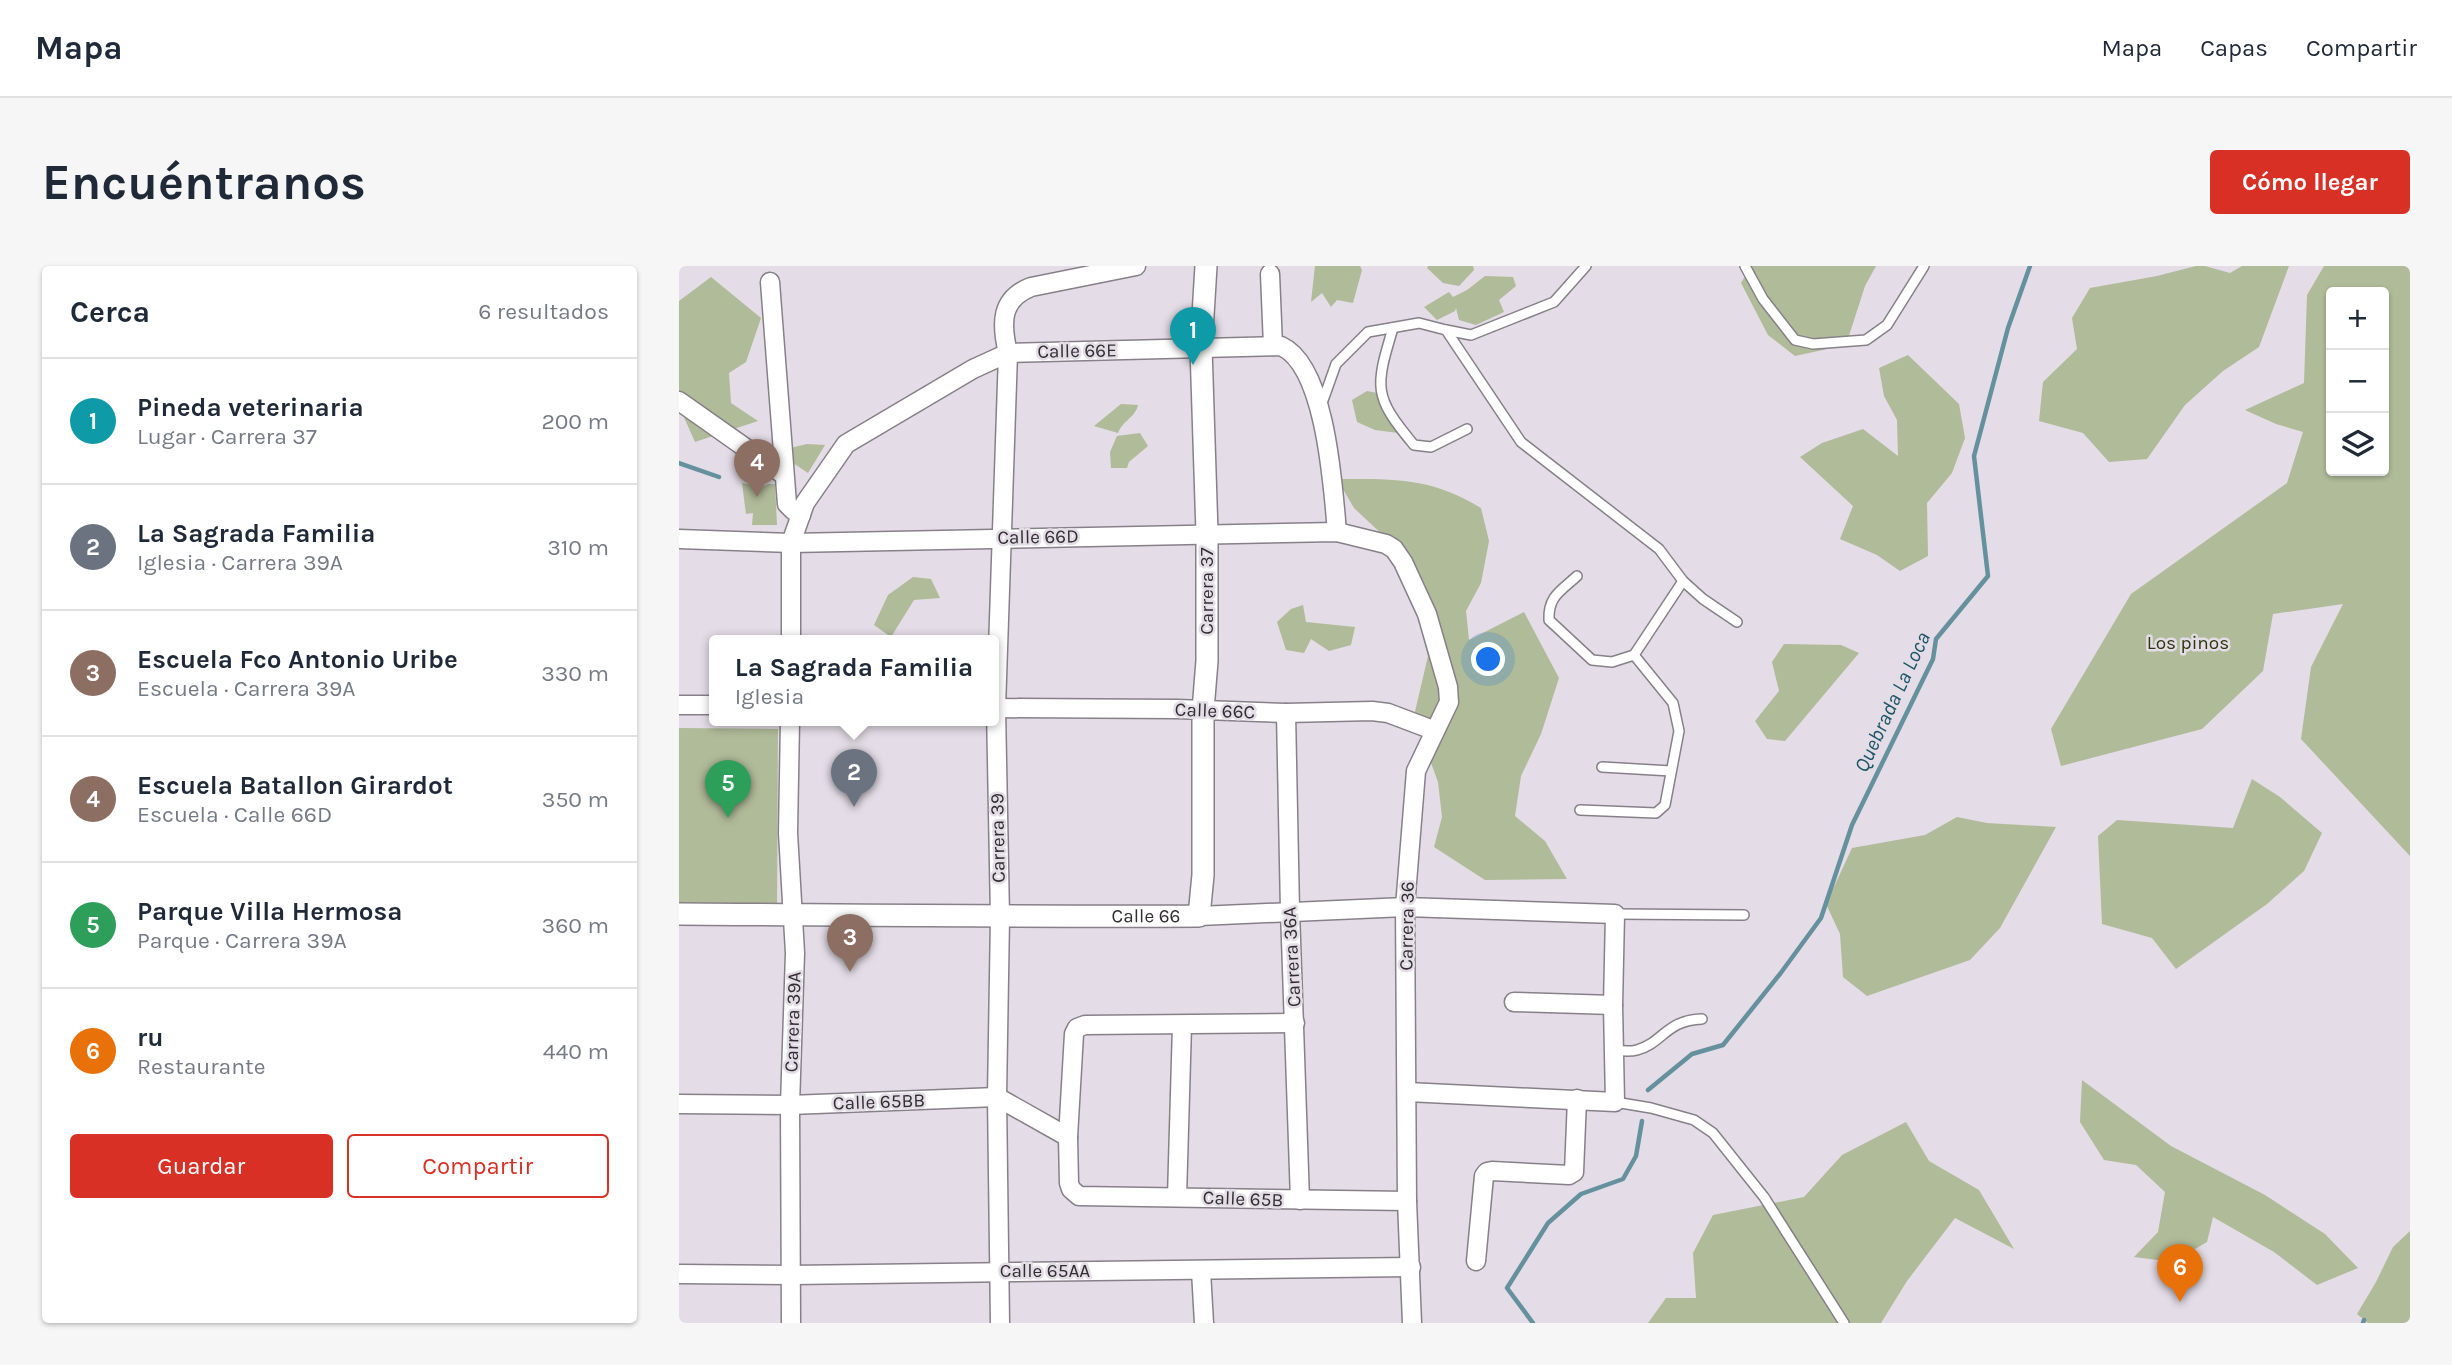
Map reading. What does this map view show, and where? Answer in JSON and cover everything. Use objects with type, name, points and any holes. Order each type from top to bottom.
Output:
[{"type":"street","name":"Carrera 39","points":[[998,635],[1008,353],[1004,334],[1009,301],[1019,292],[1031,287],[1136,266]]},
{"type":"street","name":"Carrera 37","points":[[1199,916],[1203,875],[1203,710],[1207,661],[1207,533],[1201,348],[1206,266]]},
{"type":"street","points":[[1270,274],[1273,346],[1292,351],[1320,408],[1331,458],[1337,532]]},
{"type":"street","points":[[770,282],[787,504],[801,515],[791,542],[791,635]]},
{"type":"street","name":"Calle 66E","points":[[801,515],[819,480],[846,444],[973,369],[1008,353],[1273,346]]},
{"type":"street","points":[[679,401],[784,475]]},
{"type":"street","name":"Calle 66D","points":[[679,539],[791,542],[1337,532],[1386,544],[1394,549]]},
{"type":"street","name":"Carrera 36","points":[[1394,549],[1403,562],[1427,614],[1448,687],[1449,702],[1433,730],[1416,771],[1405,907],[1406,1201],[1412,1323]]},
{"type":"street","points":[[679,705],[709,705]]},
{"type":"street","name":"Calle 66C","points":[[999,708],[1380,712],[1433,730]]},
{"type":"street","name":"Carrera 36A","points":[[1286,713],[1300,1200]]},
{"type":"street","name":"Carrera 39A","points":[[790,726],[788,833],[795,953],[790,1105],[791,1323]]},
{"type":"street","name":"Carrera 39","points":[[995,726],[1000,917],[997,1097],[1000,1323]]},
{"type":"street","name":"Calle 66","points":[[679,914],[1199,916],[1405,907],[1615,914]]},
{"type":"street","points":[[1407,1091],[1615,1102],[1615,914]]},
{"type":"street","points":[[1514,1002],[1613,1005]]},
{"type":"street","points":[[997,1097],[1068,1137],[1074,1034],[1077,1028],[1085,1025],[1295,1023]]},
{"type":"street","points":[[1177,1197],[1182,1025]]},
{"type":"street","name":"Calle 65BB","points":[[679,1104],[790,1105],[997,1097]]},
{"type":"street","points":[[1476,1262],[1484,1176],[1487,1171],[1569,1175],[1574,1172],[1577,1099]]},
{"type":"street","name":"Calle 65B","points":[[1068,1137],[1069,1183],[1079,1196],[1406,1201]]},
{"type":"street","name":"Calle 65AA","points":[[679,1274],[1411,1267]]},
{"type":"street","points":[[1201,1271],[1204,1323]]},
{"type":"lane","points":[[1320,408],[1336,364],[1368,332],[1419,323],[1471,335],[1554,302],[1586,266]]},
{"type":"lane","points":[[1745,266],[1763,299],[1795,340],[1813,344],[1866,340],[1887,325],[1924,266]]},
{"type":"lane","points":[[1393,328],[1379,386],[1390,415],[1414,445],[1431,447],[1467,429]]},
{"type":"lane","points":[[1446,330],[1521,442],[1659,549],[1683,580],[1703,599],[1738,622]]},
{"type":"lane","points":[[1577,576],[1553,598],[1549,607],[1549,620],[1592,660],[1612,662],[1634,655],[1683,580]]},
{"type":"lane","points":[[1580,810],[1656,813],[1665,805],[1679,731],[1673,703],[1634,655]]},
{"type":"lane","points":[[1602,767],[1671,771]]},
{"type":"lane","points":[[1615,914],[1744,915]]},
{"type":"lane","points":[[1614,1051],[1636,1051],[1687,1019],[1702,1019]]},
{"type":"lane","points":[[1615,1102],[1651,1108],[1694,1120],[1713,1133],[1771,1208],[1844,1323]]},
{"type":"green space","points":[[1315,266],[1360,266],[1362,270],[1353,303],[1337,300],[1331,307],[1322,293],[1311,302]]},
{"type":"green space","points":[[1428,266],[1473,266],[1474,270],[1459,286],[1443,283]]},
{"type":"green space","points":[[1751,266],[1876,266],[1865,286],[1846,345],[1795,356],[1768,335],[1741,283]]},
{"type":"green space","points":[[2196,266],[2230,273],[2242,266],[2289,266],[2259,347],[2223,371],[2185,405],[2147,459],[2109,462],[2083,433],[2039,421],[2043,382],[2077,349],[2072,318],[2090,288]]},
{"type":"green space","name":"Los pinos","points":[[2324,266],[2410,266],[2410,856],[2301,739],[2311,667],[2343,604],[2273,614],[2263,671],[2202,729],[2061,766],[2051,729],[2131,594],[2287,483],[2303,432],[2245,410],[2304,383],[2307,295]]},
{"type":"green space","points":[[1485,276],[1513,277],[1516,286],[1499,300],[1504,312],[1476,325],[1459,320],[1456,308],[1437,320],[1424,307],[1449,292],[1453,297],[1467,290]]},
{"type":"green space","points":[[711,277],[761,318],[746,362],[729,373],[731,403],[758,421],[695,442],[679,406],[679,301]]},
{"type":"green space","points":[[1908,355],[1959,404],[1965,438],[1952,473],[1927,503],[1928,556],[1900,571],[1877,555],[1840,539],[1853,506],[1800,457],[1822,443],[1863,429],[1898,456],[1897,420],[1884,396],[1879,368]]},
{"type":"green space","points":[[1367,391],[1383,394],[1397,417],[1398,433],[1375,430],[1357,422],[1352,400]]},
{"type":"green space","points":[[1121,404],[1138,405],[1118,433],[1094,426]]},
{"type":"green space","points":[[1140,433],[1148,446],[1129,462],[1127,468],[1111,468],[1110,452],[1117,436]]},
{"type":"green space","points":[[807,444],[825,445],[808,473],[793,463],[790,448]]},
{"type":"green space","points":[[1337,479],[1394,480],[1428,485],[1445,490],[1481,508],[1489,541],[1481,583],[1466,611],[1469,640],[1524,612],[1559,678],[1541,734],[1521,776],[1515,816],[1545,841],[1567,879],[1485,880],[1434,847],[1442,817],[1438,782],[1414,716],[1428,656],[1418,617],[1415,573],[1386,538],[1354,508]]},
{"type":"green space","points":[[742,483],[754,485],[758,489],[775,484],[777,525],[752,525],[753,513],[746,514]]},
{"type":"green space","points":[[913,577],[931,579],[940,598],[914,600],[892,635],[888,635],[874,625],[888,595]]},
{"type":"green space","points":[[1303,605],[1306,622],[1355,627],[1351,645],[1329,651],[1311,639],[1304,653],[1286,650],[1277,622],[1291,609]]},
{"type":"green space","points":[[1784,644],[1841,645],[1859,653],[1785,741],[1767,739],[1755,721],[1779,691],[1772,662]]},
{"type":"green space","points":[[679,728],[778,729],[777,909],[679,907]]},
{"type":"green space","points":[[2252,779],[2280,797],[2322,833],[2304,871],[2267,904],[2176,969],[2152,938],[2102,924],[2098,836],[2117,820],[2233,828]]},
{"type":"green space","points":[[1957,817],[1987,823],[2056,827],[2000,928],[1970,960],[1867,996],[1843,977],[1840,934],[1826,904],[1852,848],[1925,835]]},
{"type":"green space","points":[[2082,1080],[2171,1146],[2265,1195],[2325,1234],[2358,1268],[2317,1285],[2274,1252],[2213,1217],[2207,1242],[2173,1262],[2134,1257],[2158,1232],[2165,1192],[2136,1165],[2104,1160],[2080,1122]]},
{"type":"green space","points":[[1906,1122],[1929,1161],[1979,1190],[2014,1249],[1955,1218],[1907,1281],[1881,1323],[1648,1323],[1666,1298],[1696,1298],[1693,1253],[1713,1215],[1804,1197],[1842,1155]]},
{"type":"green space","points":[[2410,1231],[2410,1323],[2368,1323],[2357,1314],[2393,1247]]},
{"type":"waterway","name":"Quebrada La Loca","points":[[1648,1090],[1692,1054],[1723,1045],[1821,918],[1852,825],[1933,659],[1936,639],[1988,576],[1974,456],[2008,328],[2030,266]]},
{"type":"waterway","points":[[679,463],[719,477]]},
{"type":"waterway","name":"Quebrada La Loca","points":[[1533,1323],[1507,1288],[1548,1223],[1581,1194],[1623,1179],[1636,1156],[1642,1121]]},
{"type":"place","name":"Pineda veterinaria","points":[[1193,365]]},
{"type":"place","name":"Escuela Batallon Girardot","points":[[757,497]]},
{"type":"place","name":"La Sagrada Familia","points":[[854,807]]},
{"type":"place","name":"Parque Villa Hermosa","points":[[728,818]]},
{"type":"place","name":"Escuela Fco Antonio Uribe","points":[[850,972]]},
{"type":"place","name":"ru","points":[[2180,1302]]}]
